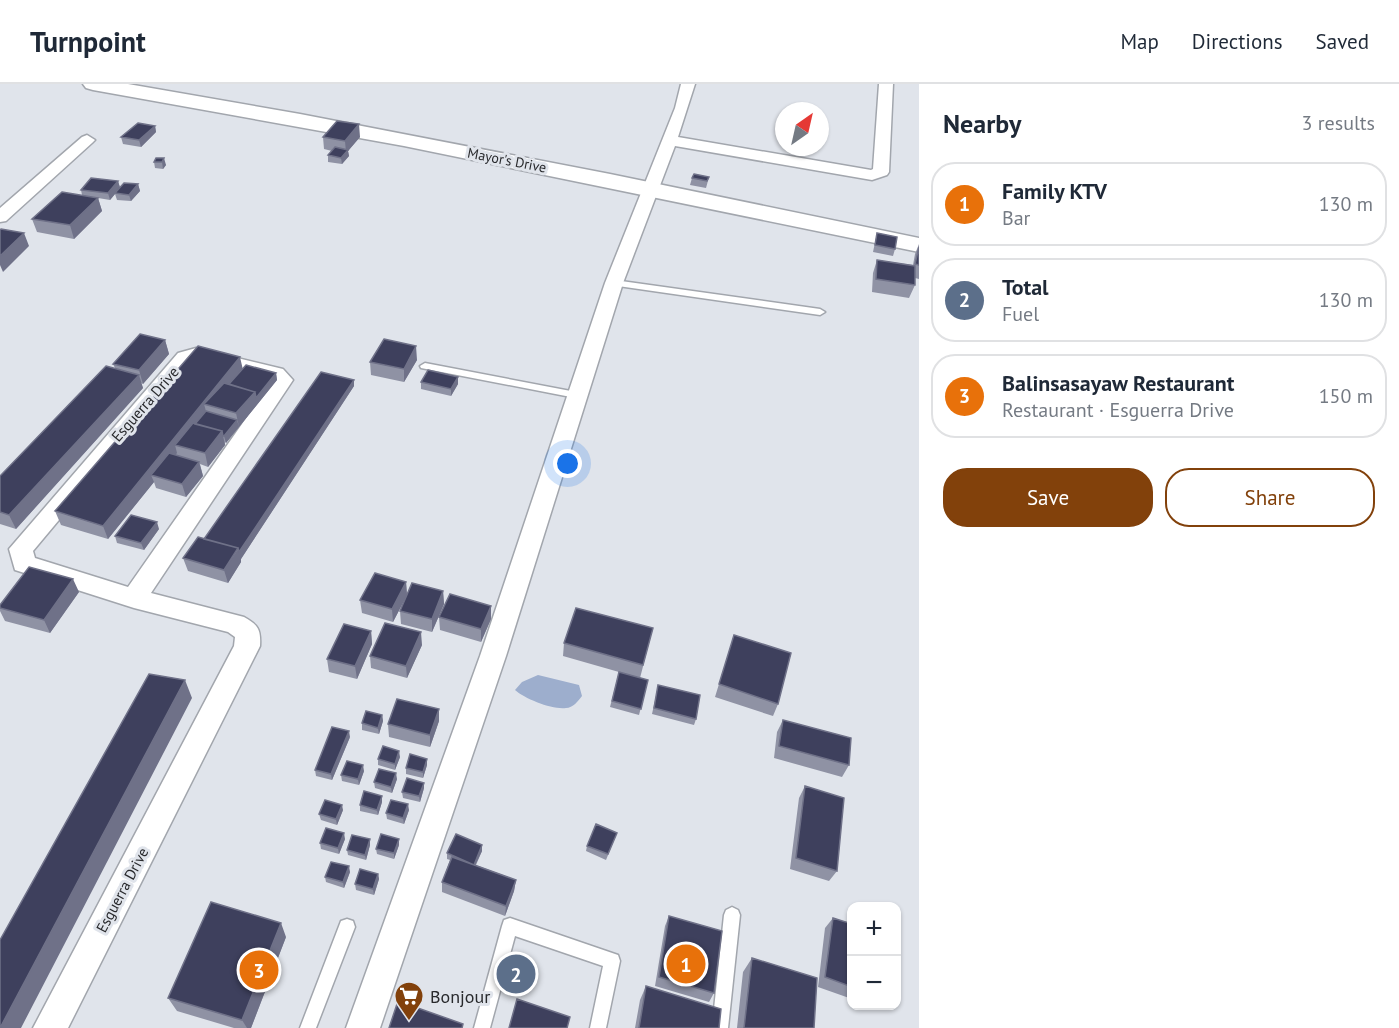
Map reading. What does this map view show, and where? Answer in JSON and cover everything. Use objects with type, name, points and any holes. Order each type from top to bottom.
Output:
[{"type":"street","name":"Mayor's Drive","points":[[93,84],[330,125],[919,245]]},
{"type":"street","points":[[363,1028],[493,656],[614,283],[682,108],[688,84]]},
{"type":"street","points":[[669,140],[872,175],[881,172],[886,84]]},
{"type":"street","points":[[0,217],[87,140]]},
{"type":"street","name":"Esguerra Drive","points":[[50,1028],[247,646],[248,632],[235,624],[134,598],[24,564],[21,549],[185,357],[196,354],[276,374],[283,380],[134,598]]},
{"type":"lane","points":[[614,283],[820,312]]},
{"type":"lane","points":[[425,366],[576,395]]},
{"type":"lane","points":[[720,1028],[732,915]]},
{"type":"lane","points":[[482,1028],[510,926],[612,961],[598,1028]]},
{"type":"lane","points":[[308,1028],[347,927]]},
{"type":"water","points":[[538,675],[579,685],[582,696],[571,707],[560,708],[539,703],[515,690],[522,682]]},
{"type":"building","points":[[337,121],[359,124],[345,141],[323,137]]},
{"type":"building","points":[[138,123],[155,126],[139,140],[121,137]]},
{"type":"building","points":[[335,147],[348,150],[341,158],[328,155]]},
{"type":"building","points":[[156,158],[164,158],[162,162],[154,162]]},
{"type":"building","points":[[694,174],[709,177],[707,181],[692,178]]},
{"type":"building","points":[[91,178],[118,181],[108,193],[81,190]]},
{"type":"building","points":[[124,183],[138,184],[129,195],[115,193]]},
{"type":"building","points":[[62,192],[98,198],[70,225],[32,219]]},
{"type":"building","points":[[0,230],[24,233],[0,256]]},
{"type":"building","points":[[877,233],[897,237],[895,249],[875,245]]},
{"type":"building","points":[[919,247],[919,265],[915,264]]},
{"type":"building","points":[[877,260],[915,266],[915,285],[876,279]]},
{"type":"building","points":[[140,334],[165,340],[139,370],[113,364]]},
{"type":"building","points":[[384,339],[416,346],[404,369],[370,362]]},
{"type":"building","points":[[198,346],[240,357],[103,526],[55,511]]},
{"type":"building","points":[[246,365],[276,373],[256,398],[255,392],[229,384]]},
{"type":"building","points":[[106,366],[139,375],[9,515],[0,512],[0,476]]},
{"type":"building","points":[[428,370],[458,377],[451,389],[421,382]]},
{"type":"building","points":[[321,372],[354,380],[239,552],[238,548],[204,539]]},
{"type":"building","points":[[224,383],[255,392],[236,413],[204,404]]},
{"type":"building","points":[[206,411],[237,420],[223,436],[222,431],[195,424]]},
{"type":"building","points":[[193,423],[222,431],[205,453],[175,445]]},
{"type":"building","points":[[169,453],[199,462],[182,484],[151,475]]},
{"type":"building","points":[[131,515],[157,522],[141,543],[115,536]]},
{"type":"building","points":[[198,537],[238,548],[224,570],[183,558]]},
{"type":"building","points":[[29,567],[73,579],[44,620],[0,608]]},
{"type":"building","points":[[375,573],[406,582],[392,609],[360,600]]},
{"type":"building","points":[[412,583],[443,591],[432,619],[400,611]]},
{"type":"building","points":[[450,594],[491,606],[481,629],[439,617]]},
{"type":"building","points":[[576,608],[653,628],[643,665],[564,643]]},
{"type":"building","points":[[385,623],[421,632],[406,666],[370,656]]},
{"type":"building","points":[[344,624],[371,631],[355,666],[327,659]]},
{"type":"building","points":[[734,635],[791,653],[778,704],[719,684]]},
{"type":"building","points":[[619,672],[648,680],[641,709],[612,701]]},
{"type":"building","points":[[149,674],[185,680],[0,1028],[0,940]]},
{"type":"building","points":[[658,685],[700,695],[696,719],[654,708]]},
{"type":"building","points":[[397,699],[439,709],[430,735],[388,724]]},
{"type":"building","points":[[366,711],[382,715],[378,728],[362,723]]},
{"type":"building","points":[[783,720],[851,738],[849,765],[779,746]]},
{"type":"building","points":[[332,727],[349,731],[331,774],[315,770]]},
{"type":"building","points":[[383,746],[399,751],[395,764],[378,759]]},
{"type":"building","points":[[410,754],[427,759],[423,772],[406,768]]},
{"type":"building","points":[[347,761],[363,765],[358,779],[341,775]]},
{"type":"building","points":[[379,769],[396,773],[391,787],[374,782]]},
{"type":"building","points":[[407,778],[424,783],[419,796],[402,792]]},
{"type":"building","points":[[805,786],[844,798],[837,871],[796,858]]},
{"type":"building","points":[[364,791],[382,796],[377,810],[360,805]]},
{"type":"building","points":[[325,800],[342,805],[336,819],[319,814]]},
{"type":"building","points":[[391,800],[408,804],[403,818],[386,813]]},
{"type":"building","points":[[596,824],[617,833],[608,854],[587,846]]},
{"type":"building","points":[[326,828],[344,833],[338,848],[320,843]]},
{"type":"building","points":[[381,834],[399,839],[394,853],[376,849]]},
{"type":"building","points":[[456,834],[482,845],[474,865],[447,853]]},
{"type":"building","points":[[352,835],[370,839],[365,855],[347,850]]},
{"type":"building","points":[[452,857],[516,880],[506,906],[442,882]]},
{"type":"building","points":[[331,862],[349,866],[343,882],[325,877]]},
{"type":"building","points":[[360,869],[378,874],[373,889],[355,884]]},
{"type":"building","points":[[211,902],[281,923],[242,1020],[168,998]]},
{"type":"building","points":[[669,916],[722,931],[714,993],[659,977]]},
{"type":"building","points":[[833,918],[847,922],[847,985],[825,977]]},
{"type":"building","points":[[752,958],[817,978],[814,1028],[744,1028]]},
{"type":"building","points":[[646,986],[721,1009],[719,1028],[639,1028]]},
{"type":"building","points":[[517,999],[570,1017],[567,1028],[509,1028]]},
{"type":"building","points":[[398,1001],[463,1024],[462,1028],[389,1028]]},
{"type":"place","name":"Family KTV","points":[[686,964]]},
{"type":"place","name":"Balinsasayaw Restaurant","points":[[259,970]]},
{"type":"place","name":"Total","points":[[516,974]]},
{"type":"place","name":"Bonjour","points":[[409,1022]]}]
